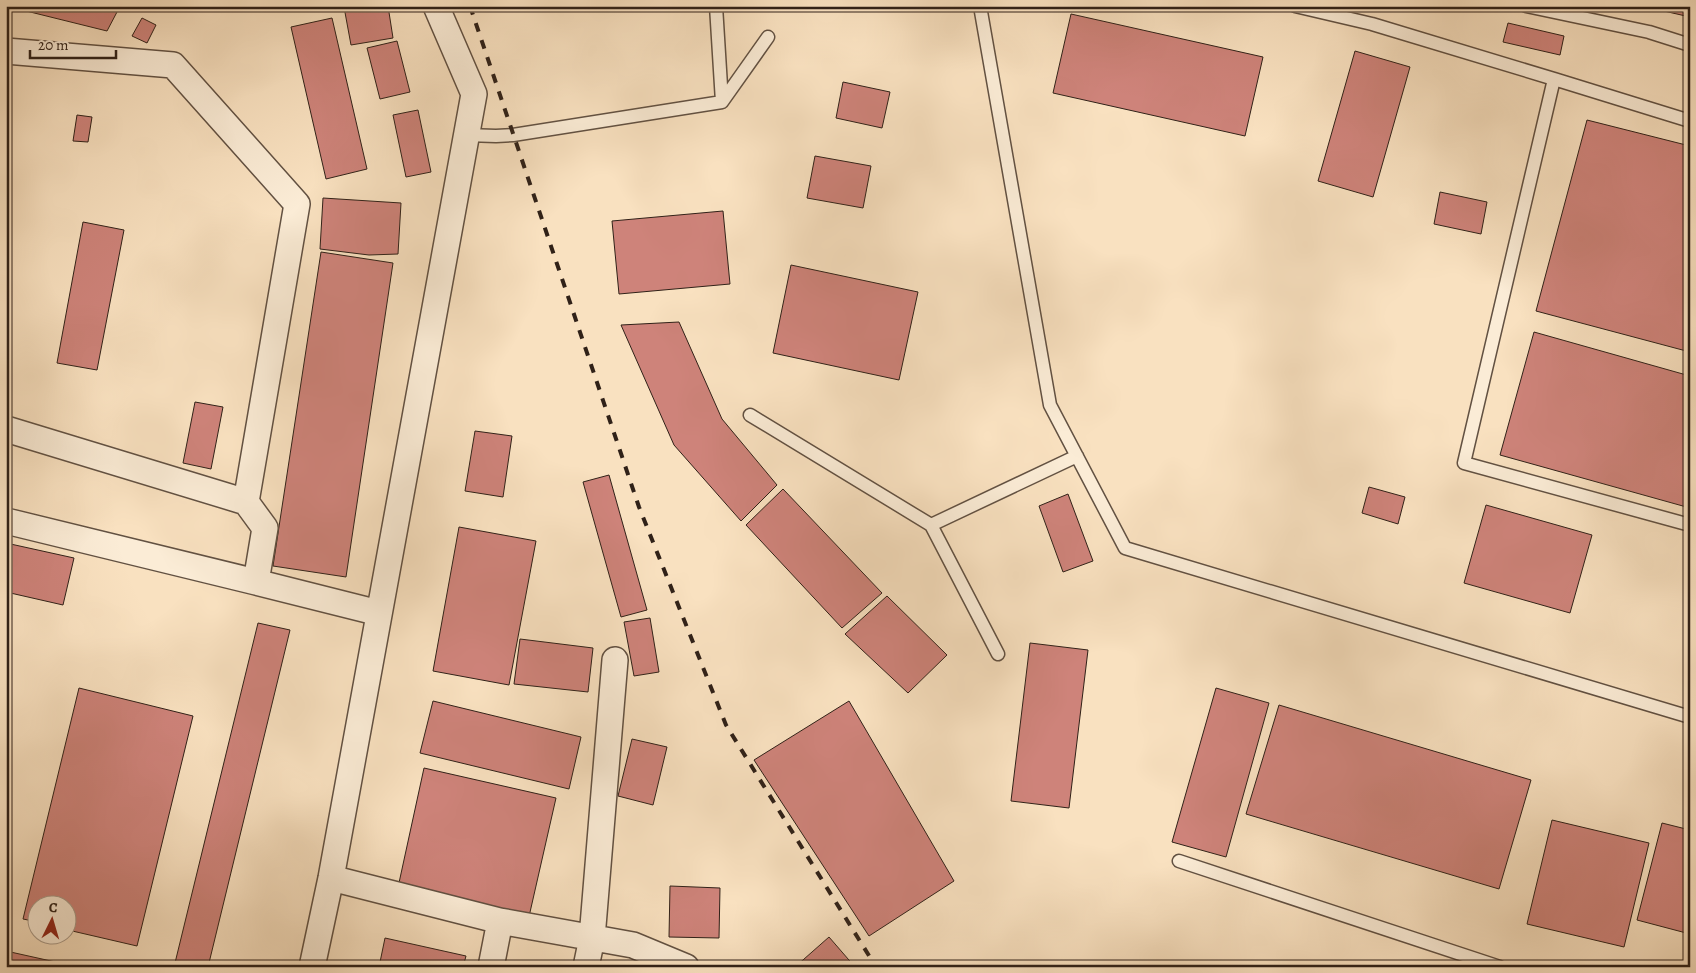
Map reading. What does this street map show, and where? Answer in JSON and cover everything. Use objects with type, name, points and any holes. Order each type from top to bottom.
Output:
[{"type":"street","points":[[312,967],[331,878],[474,94],[436,6]]},
{"type":"street","points":[[6,51],[173,65],[297,204],[246,502]]},
{"type":"street","points":[[6,429],[246,502],[265,528],[256,582]]},
{"type":"street","points":[[6,521],[379,613]]},
{"type":"street","points":[[586,967],[592,938],[615,660]]},
{"type":"street","points":[[331,878],[500,922],[633,945],[686,967]]},
{"type":"street","points":[[491,967],[500,922]]},
{"type":"lane","points":[[716,6],[722,102]]},
{"type":"lane","points":[[980,6],[1050,405],[1125,548],[1690,717]]},
{"type":"lane","points":[[1295,6],[1372,24],[1690,121]]},
{"type":"lane","points":[[1526,6],[1649,32],[1690,45]]},
{"type":"lane","points":[[466,135],[514,135],[722,102],[768,37]]},
{"type":"lane","points":[[1554,79],[1464,463],[1690,525]]},
{"type":"lane","points":[[750,414],[931,525],[998,654]]},
{"type":"lane","points":[[931,525],[1077,456]]},
{"type":"lane","points":[[1180,861],[1500,967]]},
{"type":"building","points":[[6,6],[95,6],[117,12],[107,31]]},
{"type":"building","points":[[388,6],[393,38],[351,45],[344,7]]},
{"type":"building","points":[[1642,6],[1690,6],[1690,17]]},
{"type":"building","points":[[1071,14],[1263,57],[1245,136],[1053,93]]},
{"type":"building","points":[[142,18],[156,25],[147,43],[132,36]]},
{"type":"building","points":[[332,18],[367,169],[326,179],[291,27]]},
{"type":"building","points":[[1508,23],[1564,36],[1560,55],[1503,42]]},
{"type":"building","points":[[397,41],[410,92],[380,99],[367,48]]},
{"type":"building","points":[[1355,51],[1410,67],[1373,197],[1318,181]]},
{"type":"building","points":[[843,82],[890,92],[882,128],[836,118]]},
{"type":"building","points":[[418,110],[431,172],[406,177],[393,115]]},
{"type":"building","points":[[77,115],[92,117],[88,142],[73,141]]},
{"type":"building","points":[[1587,120],[1690,146],[1690,352],[1536,311]]},
{"type":"building","points":[[815,156],[871,166],[863,208],[807,198]]},
{"type":"building","points":[[1440,192],[1487,202],[1481,234],[1434,224]]},
{"type":"building","points":[[323,198],[401,203],[398,254],[369,255],[320,249]]},
{"type":"building","points":[[723,211],[730,284],[619,294],[612,221]]},
{"type":"building","points":[[83,222],[124,230],[97,370],[57,363]]},
{"type":"building","points":[[321,252],[393,263],[346,577],[273,566]]},
{"type":"building","points":[[791,265],[918,292],[899,380],[773,353]]},
{"type":"building","points":[[679,322],[722,419],[777,485],[741,521],[674,445],[621,325]]},
{"type":"building","points":[[1534,332],[1690,376],[1690,508],[1500,455]]},
{"type":"building","points":[[195,402],[223,407],[211,469],[183,463]]},
{"type":"building","points":[[475,431],[512,436],[503,497],[465,491]]},
{"type":"building","points":[[609,475],[647,610],[621,617],[583,482]]},
{"type":"building","points":[[1369,487],[1405,497],[1398,524],[1362,513]]},
{"type":"building","points":[[783,489],[882,593],[842,628],[746,525]]},
{"type":"building","points":[[1068,494],[1093,561],[1063,572],[1039,506]]},
{"type":"building","points":[[1486,505],[1592,535],[1570,613],[1464,583]]},
{"type":"building","points":[[459,527],[536,541],[509,685],[433,671]]},
{"type":"building","points":[[6,543],[74,558],[63,605],[6,592]]},
{"type":"building","points":[[887,596],[947,655],[908,693],[845,634]]},
{"type":"building","points":[[650,618],[659,672],[634,676],[624,622]]},
{"type":"building","points":[[258,623],[290,630],[208,967],[174,967]]},
{"type":"building","points":[[520,639],[593,648],[588,692],[514,684]]},
{"type":"building","points":[[1030,643],[1088,650],[1069,808],[1011,801]]},
{"type":"building","points":[[79,688],[193,716],[137,946],[78,932],[78,896],[29,896]]},
{"type":"building","points":[[1216,688],[1269,703],[1226,857],[1172,842]]},
{"type":"building","points":[[433,701],[581,737],[569,789],[420,753]]},
{"type":"building","points":[[849,701],[954,881],[869,936],[754,760]]},
{"type":"building","points":[[1279,705],[1531,780],[1499,889],[1246,814]]},
{"type":"building","points":[[632,739],[667,747],[653,805],[618,796]]},
{"type":"building","points":[[424,768],[556,798],[528,921],[397,892]]},
{"type":"building","points":[[1552,820],[1649,843],[1624,947],[1527,924]]},
{"type":"building","points":[[1662,823],[1690,830],[1690,934],[1637,920]]},
{"type":"building","points":[[670,886],[720,888],[719,938],[669,937]]},
{"type":"building","points":[[28,898],[28,920],[23,919]]},
{"type":"building","points":[[829,937],[855,967],[795,967]]},
{"type":"building","points":[[385,938],[466,956],[463,967],[379,967]]},
{"type":"building","points":[[6,951],[78,967],[6,967]]},
{"type":"railway","points":[[470,6],[639,507],[726,725],[876,967]]}]
